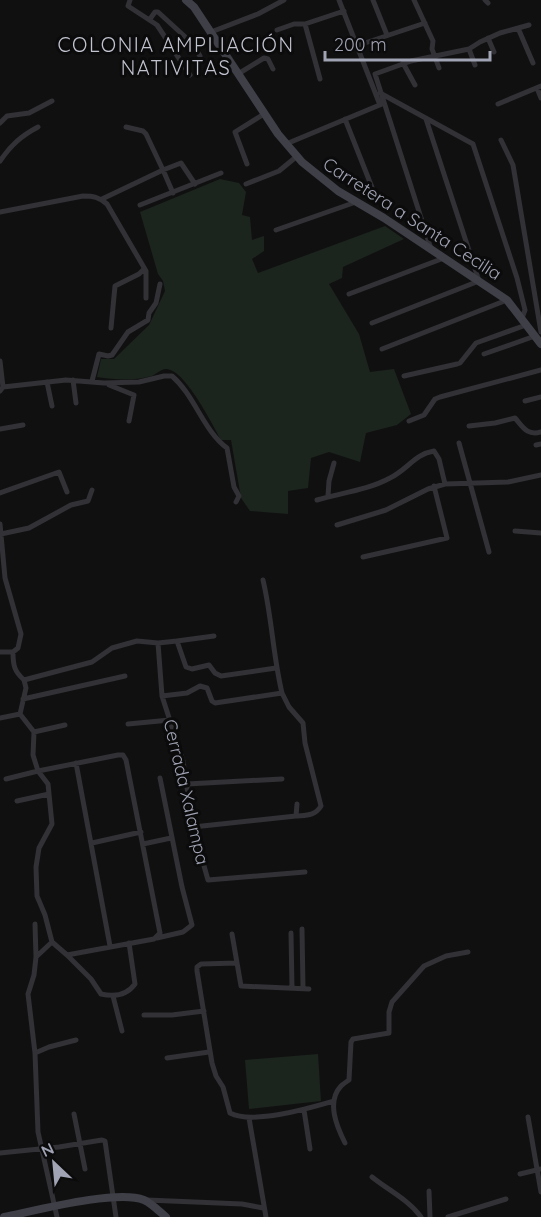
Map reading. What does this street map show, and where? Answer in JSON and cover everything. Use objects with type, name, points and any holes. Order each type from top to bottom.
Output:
[{"type":"main road","name":"Carretera a Santa Cecilia","points":[[186,0],[195,7],[264,114],[296,157],[321,178],[507,300],[539,337]]},
{"type":"main road","points":[[4,1217],[112,1197],[132,1197],[145,1200],[166,1217]]},
{"type":"street","points":[[130,0],[128,6],[156,25],[190,75]]},
{"type":"street","points":[[211,32],[258,14],[284,0]]},
{"type":"street","points":[[373,0],[387,35]]},
{"type":"street","points":[[414,0],[433,41],[433,55],[439,68]]},
{"type":"street","points":[[341,1],[356,46],[382,104],[431,249]]},
{"type":"street","points":[[277,30],[294,24],[305,24],[344,11]]},
{"type":"street","points":[[150,19],[155,12],[158,12],[193,44],[201,56]]},
{"type":"street","points":[[356,46],[425,23]]},
{"type":"street","points":[[305,24],[320,79]]},
{"type":"street","points":[[382,104],[375,74],[433,55],[469,50],[488,38],[529,26]]},
{"type":"street","points":[[518,28],[533,63]]},
{"type":"street","points":[[488,38],[494,52]]},
{"type":"street","points":[[469,50],[475,64]]},
{"type":"street","points":[[238,74],[264,58],[268,60],[273,69]]},
{"type":"street","points":[[404,63],[415,85]]},
{"type":"street","points":[[498,104],[539,87],[541,98]]},
{"type":"street","points":[[380,93],[473,144],[517,278],[525,310],[524,321],[476,343],[460,363],[404,376]]},
{"type":"street","points":[[0,123],[7,116],[29,113],[52,101]]},
{"type":"street","points":[[286,144],[382,104]]},
{"type":"street","points":[[248,164],[235,132],[264,114]]},
{"type":"street","points":[[345,119],[375,195]]},
{"type":"street","points":[[372,323],[479,281],[426,119]]},
{"type":"street","points":[[0,161],[8,148],[21,136],[38,127]]},
{"type":"street","points":[[126,127],[143,131],[146,134],[173,193]]},
{"type":"street","points":[[484,354],[539,337],[513,165],[501,140]]},
{"type":"street","points":[[246,184],[279,171],[296,157]]},
{"type":"street","points":[[102,199],[181,163],[195,183]]},
{"type":"street","points":[[140,205],[220,173]]},
{"type":"street","points":[[0,212],[83,196],[102,199],[144,269],[147,279],[146,298]]},
{"type":"street","points":[[276,230],[357,201]]},
{"type":"street","points":[[349,294],[444,258]]},
{"type":"street","points":[[111,328],[115,285],[139,274],[144,269]]},
{"type":"street","points":[[92,381],[99,354],[112,355],[128,332],[148,320],[149,313],[156,303],[160,284]]},
{"type":"street","points":[[382,349],[507,300]]},
{"type":"street","points":[[0,361],[1,389],[73,380],[104,383],[134,394],[129,421]]},
{"type":"street","points":[[409,421],[424,415],[435,399],[440,397],[541,370]]},
{"type":"street","points":[[104,383],[138,382],[168,375],[176,380],[218,441],[227,448],[234,487],[239,496],[236,502]]},
{"type":"street","points":[[73,380],[76,403]]},
{"type":"street","points":[[46,382],[52,406]]},
{"type":"street","points":[[525,401],[541,397]]},
{"type":"street","points":[[469,426],[515,418],[523,429],[536,434],[541,432]]},
{"type":"street","points":[[0,429],[23,425]]},
{"type":"street","points":[[459,443],[489,552]]},
{"type":"street","points":[[317,500],[390,478],[417,457],[434,451],[439,459],[445,484]]},
{"type":"street","points":[[328,496],[334,463]]},
{"type":"street","points":[[0,494],[59,472],[67,492]]},
{"type":"street","points":[[337,525],[386,510],[434,486],[518,481],[541,474]]},
{"type":"street","points":[[363,557],[447,538],[434,486]]},
{"type":"street","points":[[1,534],[29,528],[71,504],[88,501],[92,490]]},
{"type":"street","points":[[0,524],[5,578],[21,634],[18,648],[13,652],[0,652]]},
{"type":"street","points":[[515,531],[541,533]]},
{"type":"street","points":[[194,827],[313,814],[318,812],[321,806],[305,742],[303,723],[289,707],[282,693],[263,580]]},
{"type":"street","points":[[24,680],[92,662],[112,648],[137,641],[158,643],[214,636]]},
{"type":"street","points":[[177,641],[183,661],[189,668],[209,665],[215,673],[221,676],[276,668]]},
{"type":"street","name":"Cerrada Xalampa","points":[[158,643],[162,696],[183,761],[194,827],[208,880],[305,872]]},
{"type":"street","points":[[13,652],[14,669],[24,680],[26,687],[20,714],[34,732],[33,755],[38,771],[47,781],[49,794],[52,824],[39,848],[36,867],[37,896],[52,942],[91,979],[101,994],[113,996],[130,990],[135,984],[129,943]]},
{"type":"street","points":[[23,699],[125,676]]},
{"type":"street","points":[[162,696],[187,693],[204,686],[215,703],[282,693]]},
{"type":"street","points":[[0,718],[20,714]]},
{"type":"street","points":[[129,724],[170,720]]},
{"type":"street","points":[[34,732],[65,725]]},
{"type":"street","points":[[6,779],[75,763],[123,755],[126,760],[161,929],[154,939]]},
{"type":"street","points":[[75,763],[110,946]]},
{"type":"street","points":[[67,955],[154,939],[183,932],[192,926],[171,838],[160,778]]},
{"type":"street","points":[[187,784],[282,779]]},
{"type":"street","points":[[17,801],[49,794]]},
{"type":"street","points":[[296,816],[297,804]]},
{"type":"street","points":[[92,843],[141,832]]},
{"type":"street","points":[[143,844],[171,838]]},
{"type":"street","points":[[35,924],[36,957],[34,975],[28,994],[36,1053],[38,1132],[57,1217]]},
{"type":"street","points":[[232,934],[240,983],[243,987],[306,989],[302,929]]},
{"type":"street","points":[[291,933],[292,988]]},
{"type":"street","points":[[36,957],[52,942]]},
{"type":"street","points":[[345,1143],[335,1119],[334,1101],[340,1087],[349,1080],[351,1042],[356,1038],[389,1033],[389,1012],[392,1002],[424,966],[446,956],[468,952]]},
{"type":"street","points":[[237,963],[201,964],[197,967],[209,1052],[214,1072],[223,1087],[228,1110],[234,1115],[249,1118],[304,1110],[334,1101]]},
{"type":"street","points":[[113,996],[122,1031]]},
{"type":"street","points":[[144,1015],[172,1015],[204,1011]]},
{"type":"street","points":[[36,1053],[76,1040]]},
{"type":"street","points":[[167,1058],[209,1052]]},
{"type":"street","points":[[304,1110],[310,1149]]},
{"type":"street","points":[[74,1114],[85,1169]]},
{"type":"street","points":[[528,1117],[541,1192]]},
{"type":"street","points":[[249,1118],[266,1217]]},
{"type":"street","points":[[0,1153],[105,1141],[116,1217]]},
{"type":"street","points":[[532,1143],[541,1141]]},
{"type":"street","points":[[520,1174],[538,1169]]},
{"type":"street","points":[[372,1177],[399,1196],[421,1217]]},
{"type":"street","points":[[429,1191],[430,1217]]},
{"type":"street","points":[[448,1217],[506,1199]]},
{"type":"street","points":[[145,1200],[242,1204],[263,1208]]},
{"type":"shaded area","points":[[220,179],[239,183],[246,192],[242,215],[250,217],[252,240],[264,236],[264,251],[252,259],[258,273],[385,226],[404,239],[343,267],[342,278],[329,284],[359,334],[370,372],[394,369],[411,414],[397,425],[366,433],[360,462],[329,452],[311,458],[308,488],[288,491],[288,514],[250,511],[241,498],[231,440],[221,440],[189,386],[172,371],[165,369],[145,378],[97,377],[101,359],[114,359],[149,325],[165,291],[140,212]]},
{"type":"shaded area","points":[[318,1054],[321,1101],[249,1109],[245,1060]]},
{"type":"district","name":"COLONIA AMPLIACIÓN NATIVITAS","points":[[176,56]]}]
